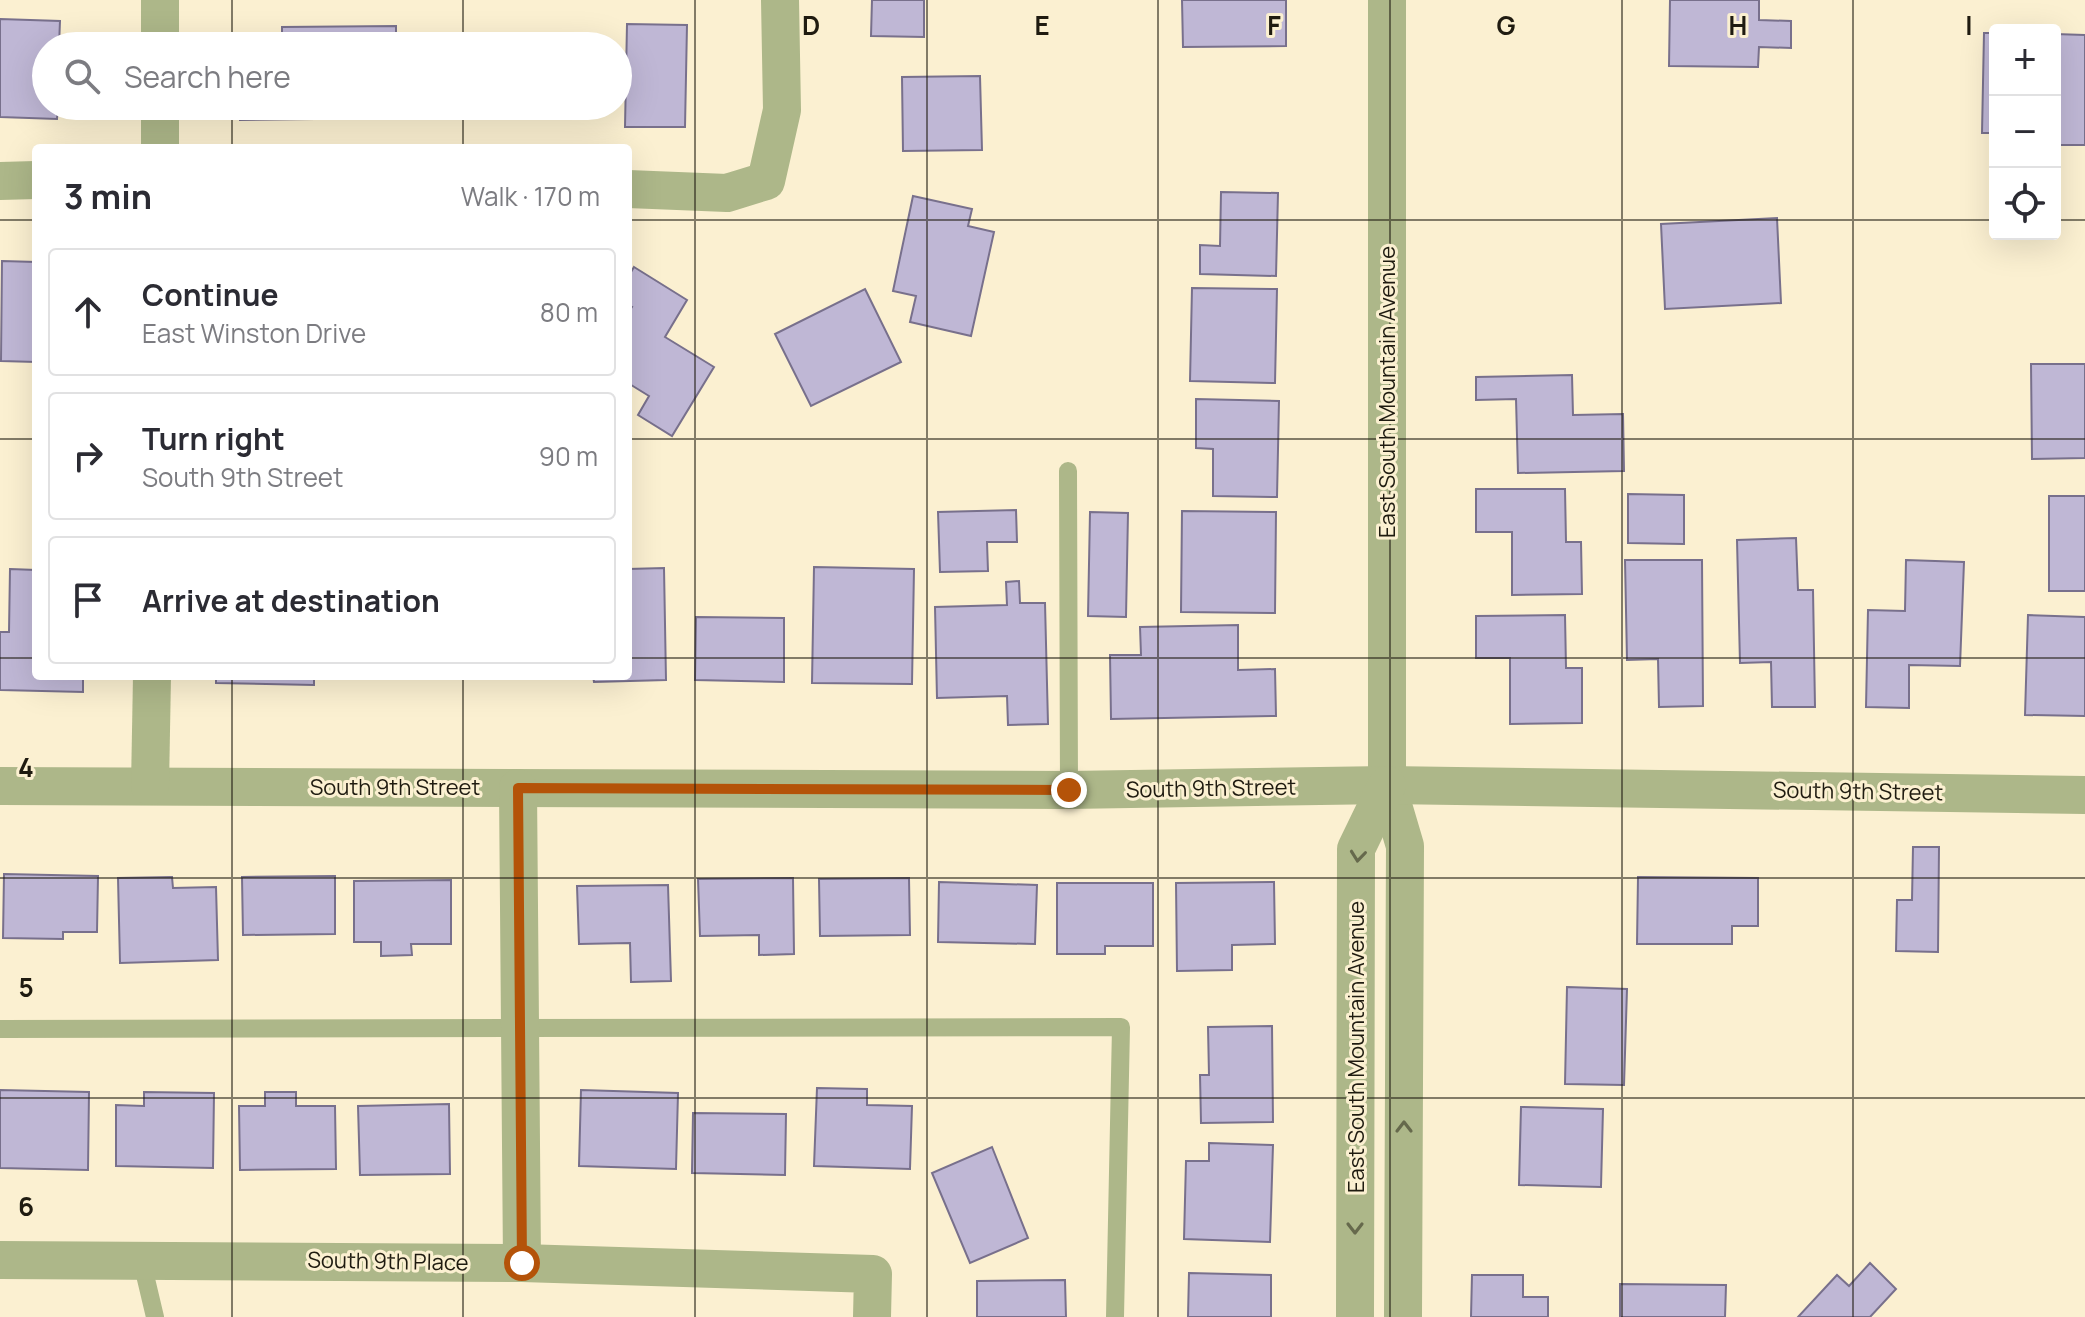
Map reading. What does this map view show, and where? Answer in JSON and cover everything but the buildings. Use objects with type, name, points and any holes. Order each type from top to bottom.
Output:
[{"type":"street","points":[[160,0],[160,32]]},
{"type":"street","points":[[632,189],[727,193],[766,181],[782,110],[780,0]]},
{"type":"street","name":"East South Mountain Avenue","points":[[1387,0],[1387,785],[1405,846],[1403,1317]]},
{"type":"street","points":[[160,120],[160,144]]},
{"type":"street","points":[[0,181],[32,180]]},
{"type":"street","points":[[150,786],[152,680]]},
{"type":"street","name":"East South Mountain Avenue","points":[[1355,1317],[1356,849],[1387,785]]},
{"type":"street","name":"South 9th Street","points":[[0,786],[1069,790],[1387,785],[2085,795]]},
{"type":"street","points":[[518,788],[522,1263]]},
{"type":"street","name":"South 9th Place","points":[[0,1260],[141,1258],[522,1263],[873,1274],[872,1317]]},
{"type":"lane","points":[[1068,471],[1069,790]]},
{"type":"lane","points":[[0,1029],[1121,1027],[1115,1317]]},
{"type":"lane","points":[[141,1258],[155,1317]]},
{"type":"route","points":[[522,1263],[518,788],[1069,790]]}]
